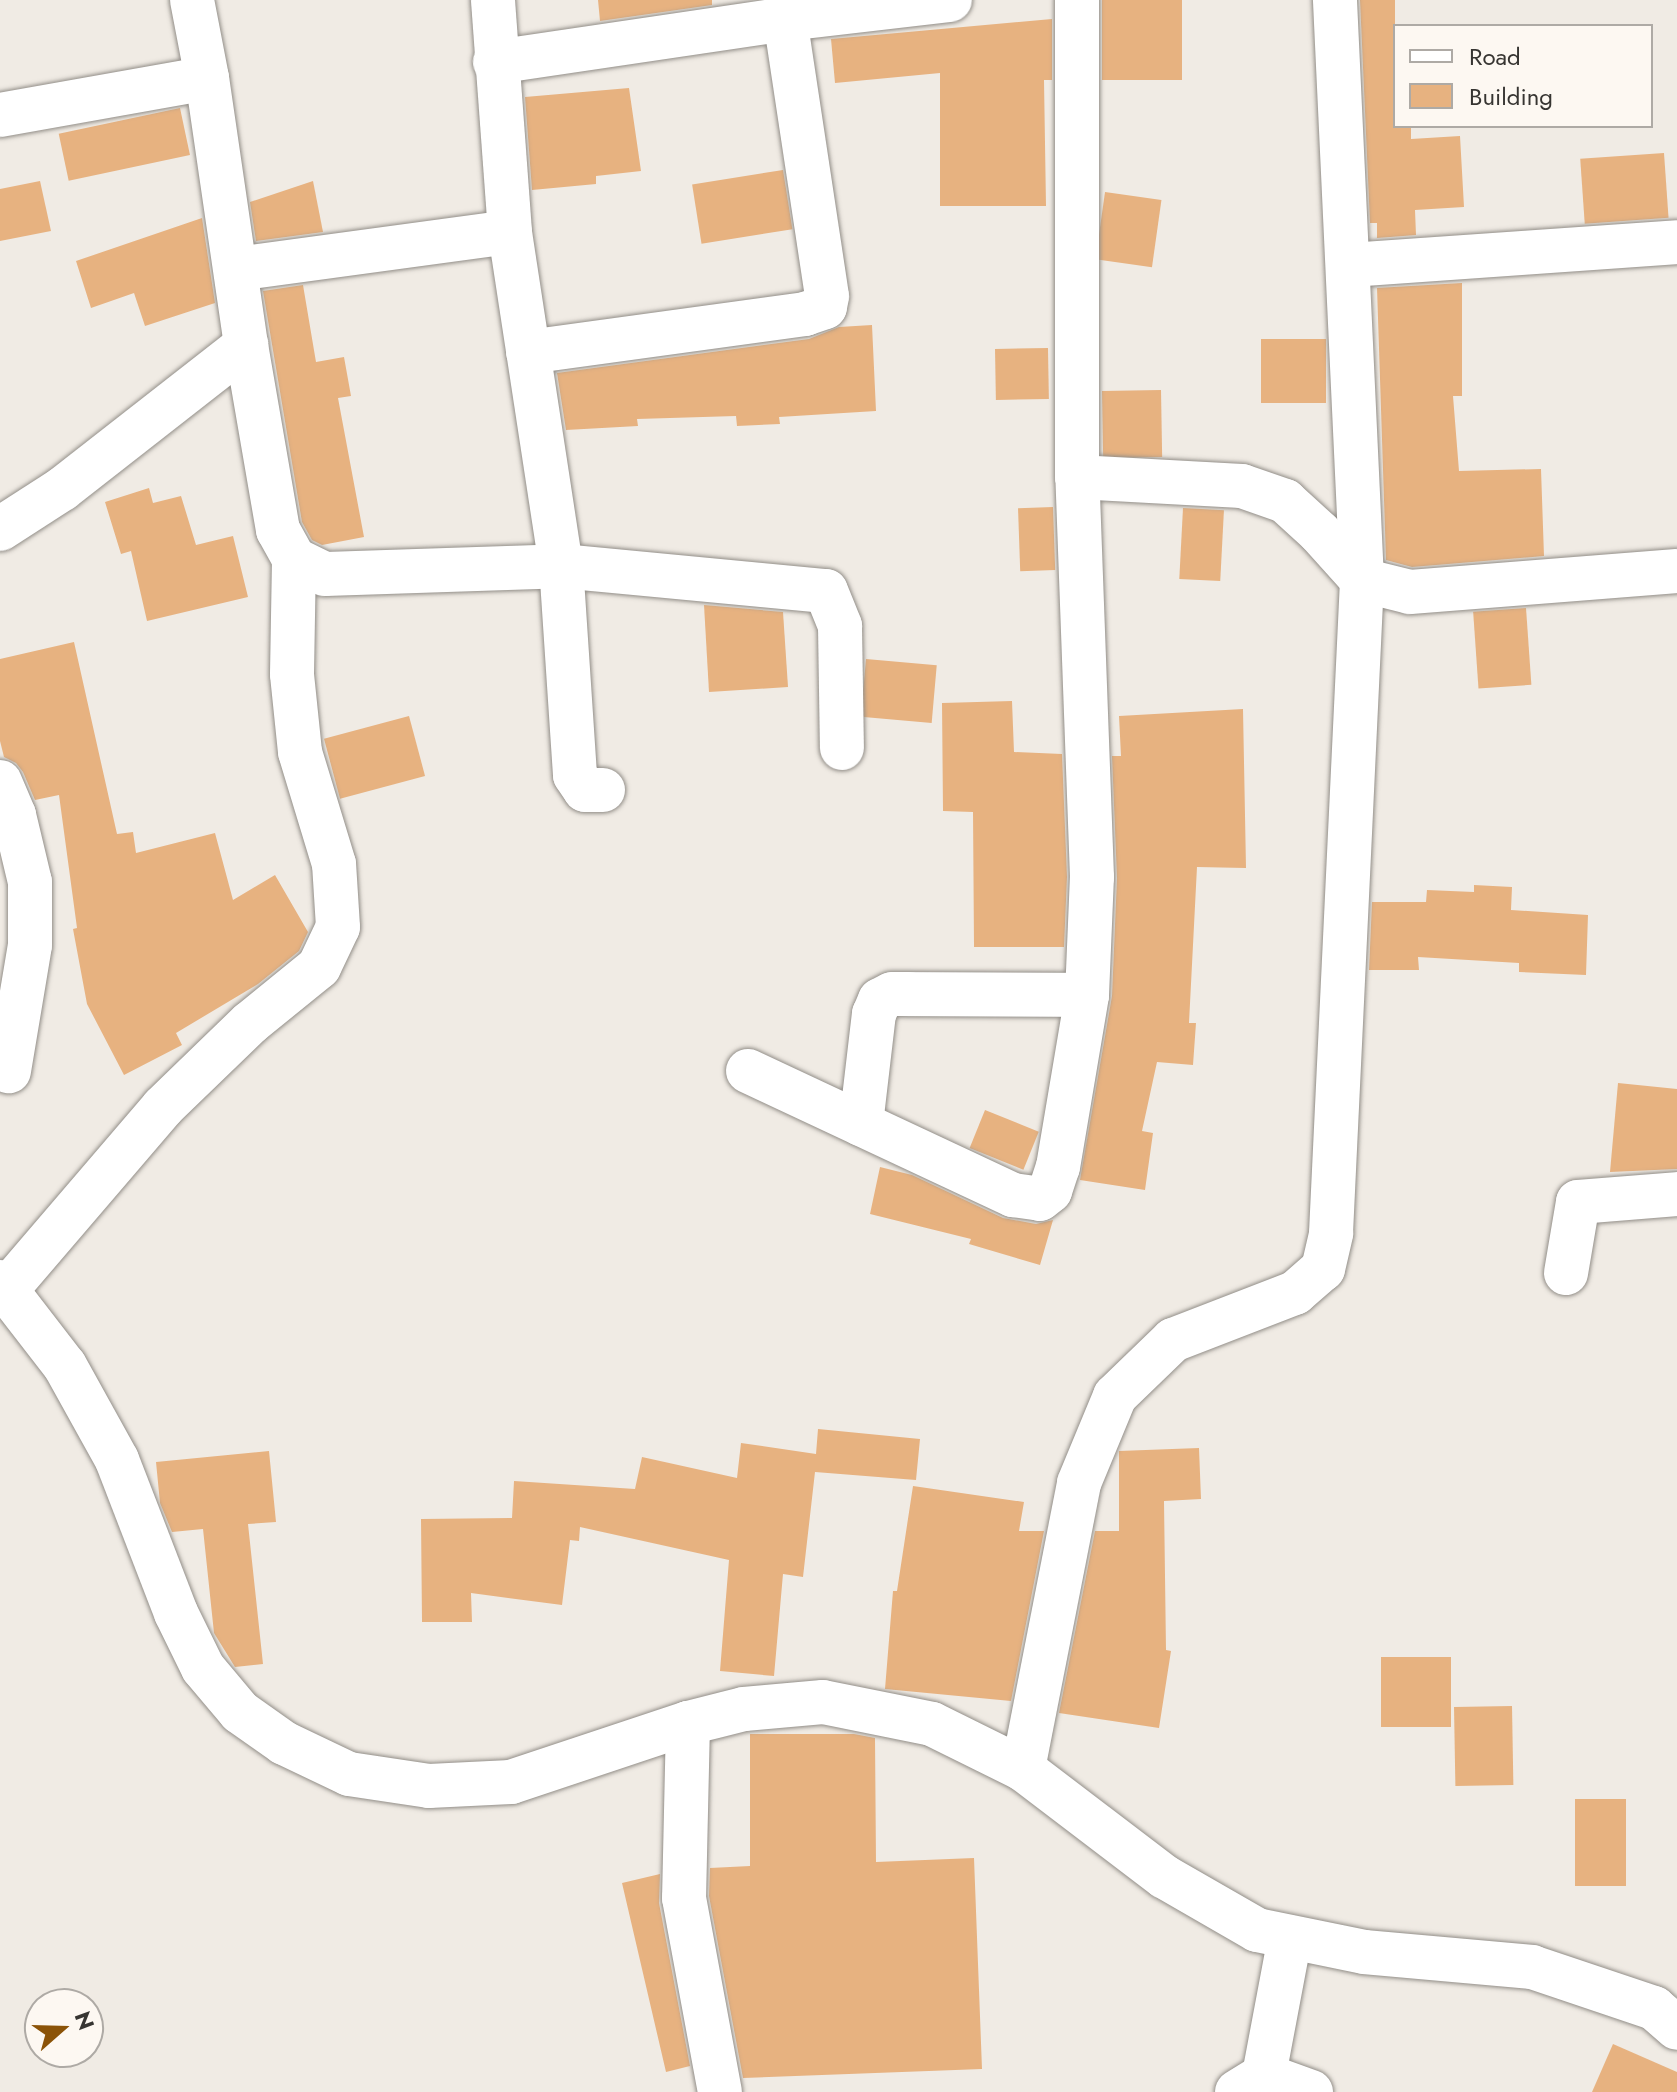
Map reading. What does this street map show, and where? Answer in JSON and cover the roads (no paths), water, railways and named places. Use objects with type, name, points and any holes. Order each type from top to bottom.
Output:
[{"type":"street","points":[[192,0],[278,530],[294,559],[292,674],[300,752],[334,864],[338,927],[319,967],[250,1023],[163,1107],[4,1285],[65,1366],[117,1460],[176,1613],[203,1668],[240,1712],[284,1743],[349,1774],[429,1786],[511,1782],[688,1723],[744,1709],[823,1702],[932,1724],[1023,1769],[1165,1877],[1257,1930],[1364,1952],[1532,1967],[1669,2009]]},
{"type":"street","points":[[493,0],[495,62],[510,232],[561,566],[575,775],[585,790],[603,790]]},
{"type":"street","points":[[495,62],[785,19],[950,0]]},
{"type":"street","points":[[748,1071],[1013,1195],[1040,1199],[1050,1191],[1058,1167],[1087,995],[1092,877],[1077,477],[1077,0]]},
{"type":"street","points":[[1023,1769],[1079,1483],[1115,1396],[1173,1340],[1295,1293],[1323,1269],[1331,1233],[1362,580],[1350,265],[1335,0]]},
{"type":"street","points":[[528,352],[805,314],[825,307],[827,296],[785,19]]},
{"type":"street","points":[[0,115],[207,78]]},
{"type":"street","points":[[236,269],[510,232]]},
{"type":"street","points":[[1350,265],[1677,242]]},
{"type":"street","points":[[0,529],[62,489],[246,345]]},
{"type":"street","points":[[1077,477],[1242,486],[1285,501],[1319,532],[1362,580],[1410,592],[1677,571]]},
{"type":"street","points":[[294,559],[325,574],[561,566],[826,591],[836,609],[840,626],[842,748]]},
{"type":"street","points":[[0,782],[14,815],[30,882],[30,945],[9,1071]]},
{"type":"street","points":[[861,1124],[874,1014],[880,1000],[892,994],[1087,995]]},
{"type":"street","points":[[1566,1273],[1578,1202],[1677,1194]]},
{"type":"street","points":[[688,1723],[684,1898],[720,2092]]},
{"type":"street","points":[[1290,1937],[1250,2084],[1311,2092]]}]
